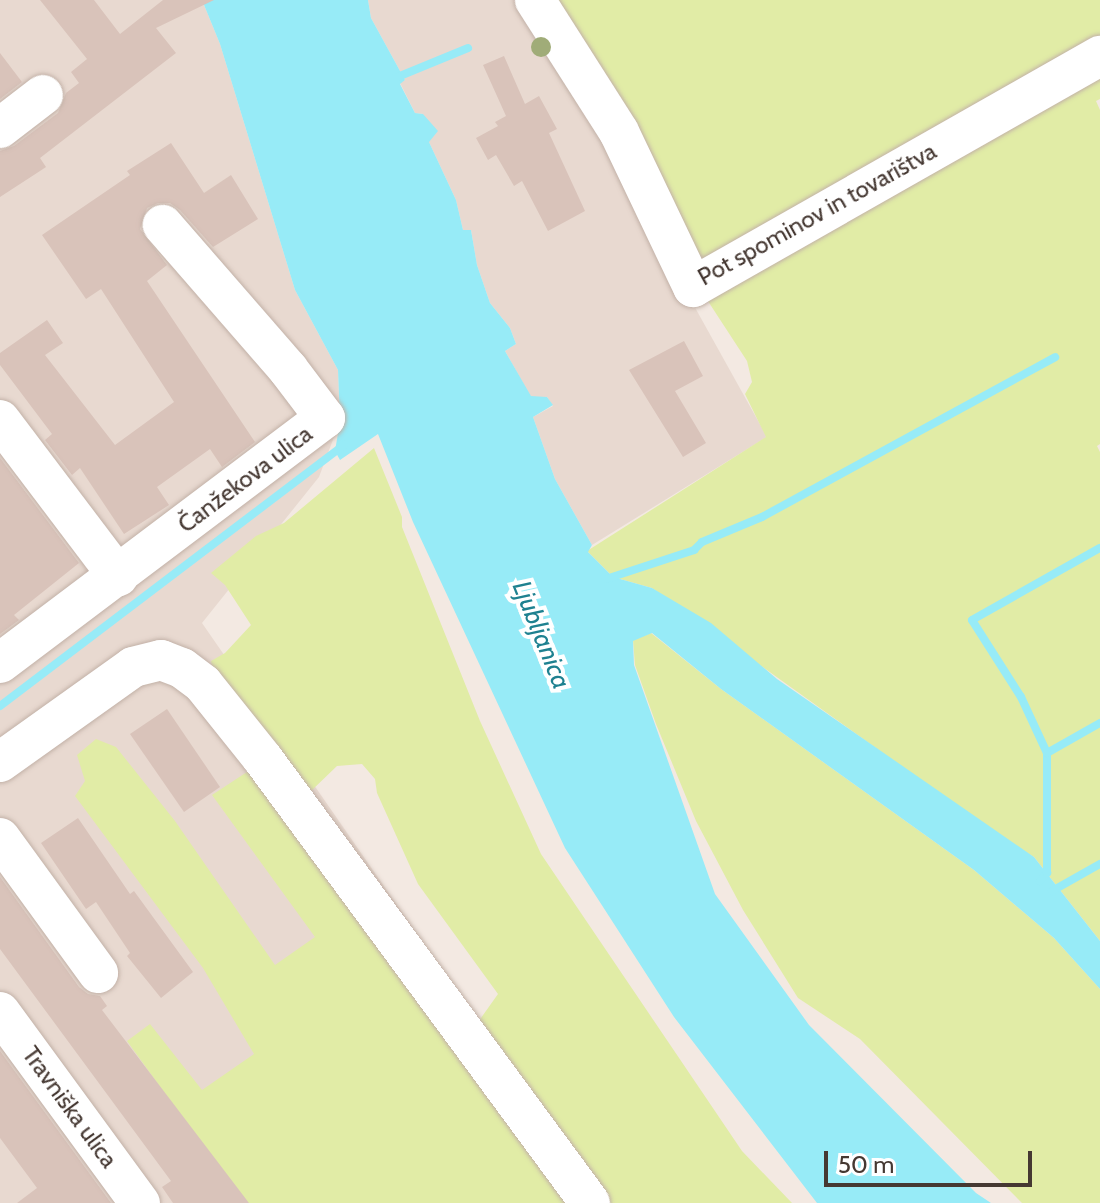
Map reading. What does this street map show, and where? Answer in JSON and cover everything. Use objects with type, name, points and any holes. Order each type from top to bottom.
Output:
[{"type":"street","name":"Pot spominov in tovarištva","points":[[535,0],[619,132],[693,287],[1100,56]]},
{"type":"street","points":[[0,128],[43,95]]},
{"type":"street","name":"Čanžekova ulica","points":[[0,663],[325,418],[288,369],[163,225]]},
{"type":"street","points":[[0,420],[118,576]]},
{"type":"street","points":[[0,762],[133,667],[161,660],[182,668],[203,684],[263,759],[590,1203]]},
{"type":"street","points":[[0,838],[98,973]]},
{"type":"street","name":"Travniška ulica","points":[[0,1012],[140,1203]]},
{"type":"shaded area","points":[[0,0],[202,0],[220,44],[295,290],[338,370],[340,421],[319,477],[202,623],[565,1148],[490,1203],[0,1203]]},
{"type":"shaded area","points":[[368,0],[524,0],[767,437],[592,545],[555,479],[533,417],[553,406],[547,397],[531,397],[505,351],[516,344],[510,328],[490,303],[477,265],[471,230],[463,230],[456,200],[429,142],[423,114],[415,113],[400,83],[405,80],[371,18]]},
{"type":"green space","points":[[545,0],[1100,0],[1100,46],[714,265],[685,248]]},
{"type":"green space","points":[[1100,66],[1100,99],[1096,101],[1100,110],[1100,444],[1097,446],[1100,452],[1100,941],[1034,857],[999,836],[652,588],[613,577],[587,551],[766,437],[745,394],[752,382],[747,361],[702,292]]},
{"type":"green space","points":[[374,448],[402,517],[402,527],[480,721],[541,854],[742,1151],[792,1203],[610,1203],[476,1025],[498,994],[418,884],[377,793],[375,779],[362,764],[337,766],[310,792],[212,666],[211,661],[225,653],[251,625],[225,585],[211,573],[256,536],[284,523]]},
{"type":"green space","points":[[651,633],[721,689],[974,870],[1054,938],[1100,989],[1100,1203],[1022,1203],[860,1039],[798,998],[743,910],[696,821],[656,724],[635,665],[633,640]]},
{"type":"green space","points":[[96,739],[116,747],[175,821],[275,965],[315,937],[212,795],[250,770],[574,1203],[244,1203],[127,1041],[150,1024],[202,1090],[254,1054],[203,968],[75,796],[85,781],[77,755]]},
{"type":"water","name":"Ljubljanica","points":[[202,0],[368,0],[371,18],[405,80],[400,84],[415,113],[423,114],[438,131],[429,142],[456,200],[463,230],[471,230],[477,265],[490,303],[510,328],[516,344],[505,351],[531,396],[547,397],[553,405],[533,417],[555,479],[592,545],[588,552],[613,577],[652,588],[711,623],[777,679],[1034,857],[1100,941],[1100,989],[1054,938],[974,870],[721,689],[652,633],[633,641],[634,665],[715,894],[809,1025],[976,1193],[991,1203],[817,1203],[674,1017],[565,848],[413,522],[378,434],[340,460],[335,451],[340,421],[338,370],[295,290],[220,44]]},
{"type":"building","points":[[40,0],[94,0],[120,34],[163,0],[214,0],[156,28],[176,53],[40,158],[46,167],[0,197],[0,151],[14,146],[58,113],[66,93],[79,83],[71,72],[87,59]]},
{"type":"building","points":[[0,53],[22,82],[0,99]]},
{"type":"building","points":[[504,56],[525,104],[539,96],[557,129],[549,133],[585,211],[548,231],[522,181],[514,186],[496,155],[488,160],[476,138],[498,126],[495,122],[506,116],[483,65]]},
{"type":"building","points":[[171,143],[204,193],[231,175],[258,219],[213,247],[180,210],[170,203],[158,203],[147,208],[140,229],[167,265],[147,281],[255,442],[222,467],[210,449],[157,487],[169,505],[124,534],[80,468],[72,475],[45,440],[52,434],[0,365],[0,353],[47,320],[63,343],[45,355],[115,445],[174,402],[101,289],[86,299],[42,235],[130,175],[127,171]]},
{"type":"building","points":[[684,341],[703,376],[675,391],[706,443],[683,457],[629,370]]},
{"type":"building","points":[[0,458],[79,563],[14,615],[19,620],[0,634]]},
{"type":"building","points":[[167,709],[220,787],[184,812],[130,734]]},
{"type":"building","points":[[78,818],[130,894],[134,891],[193,972],[161,998],[127,956],[130,953],[96,902],[86,909],[41,843]]},
{"type":"building","points":[[0,877],[79,987],[88,994],[100,996],[107,1006],[102,1010],[249,1203],[173,1203],[162,1187],[171,1181],[0,949]]},
{"type":"building","points":[[0,1051],[111,1203],[17,1203],[37,1188],[0,1138]]},
{"type":"waterway","points":[[395,78],[468,48]]},
{"type":"waterway","points":[[606,579],[694,550],[702,542],[762,517],[1055,357]]},
{"type":"waterway","points":[[0,706],[344,445]]},
{"type":"waterway","points":[[1040,881],[1047,873],[1047,753],[1021,697],[972,620],[1100,548]]},
{"type":"waterway","points":[[1047,753],[1100,723]]},
{"type":"waterway","points":[[1052,891],[1100,864]]}]
